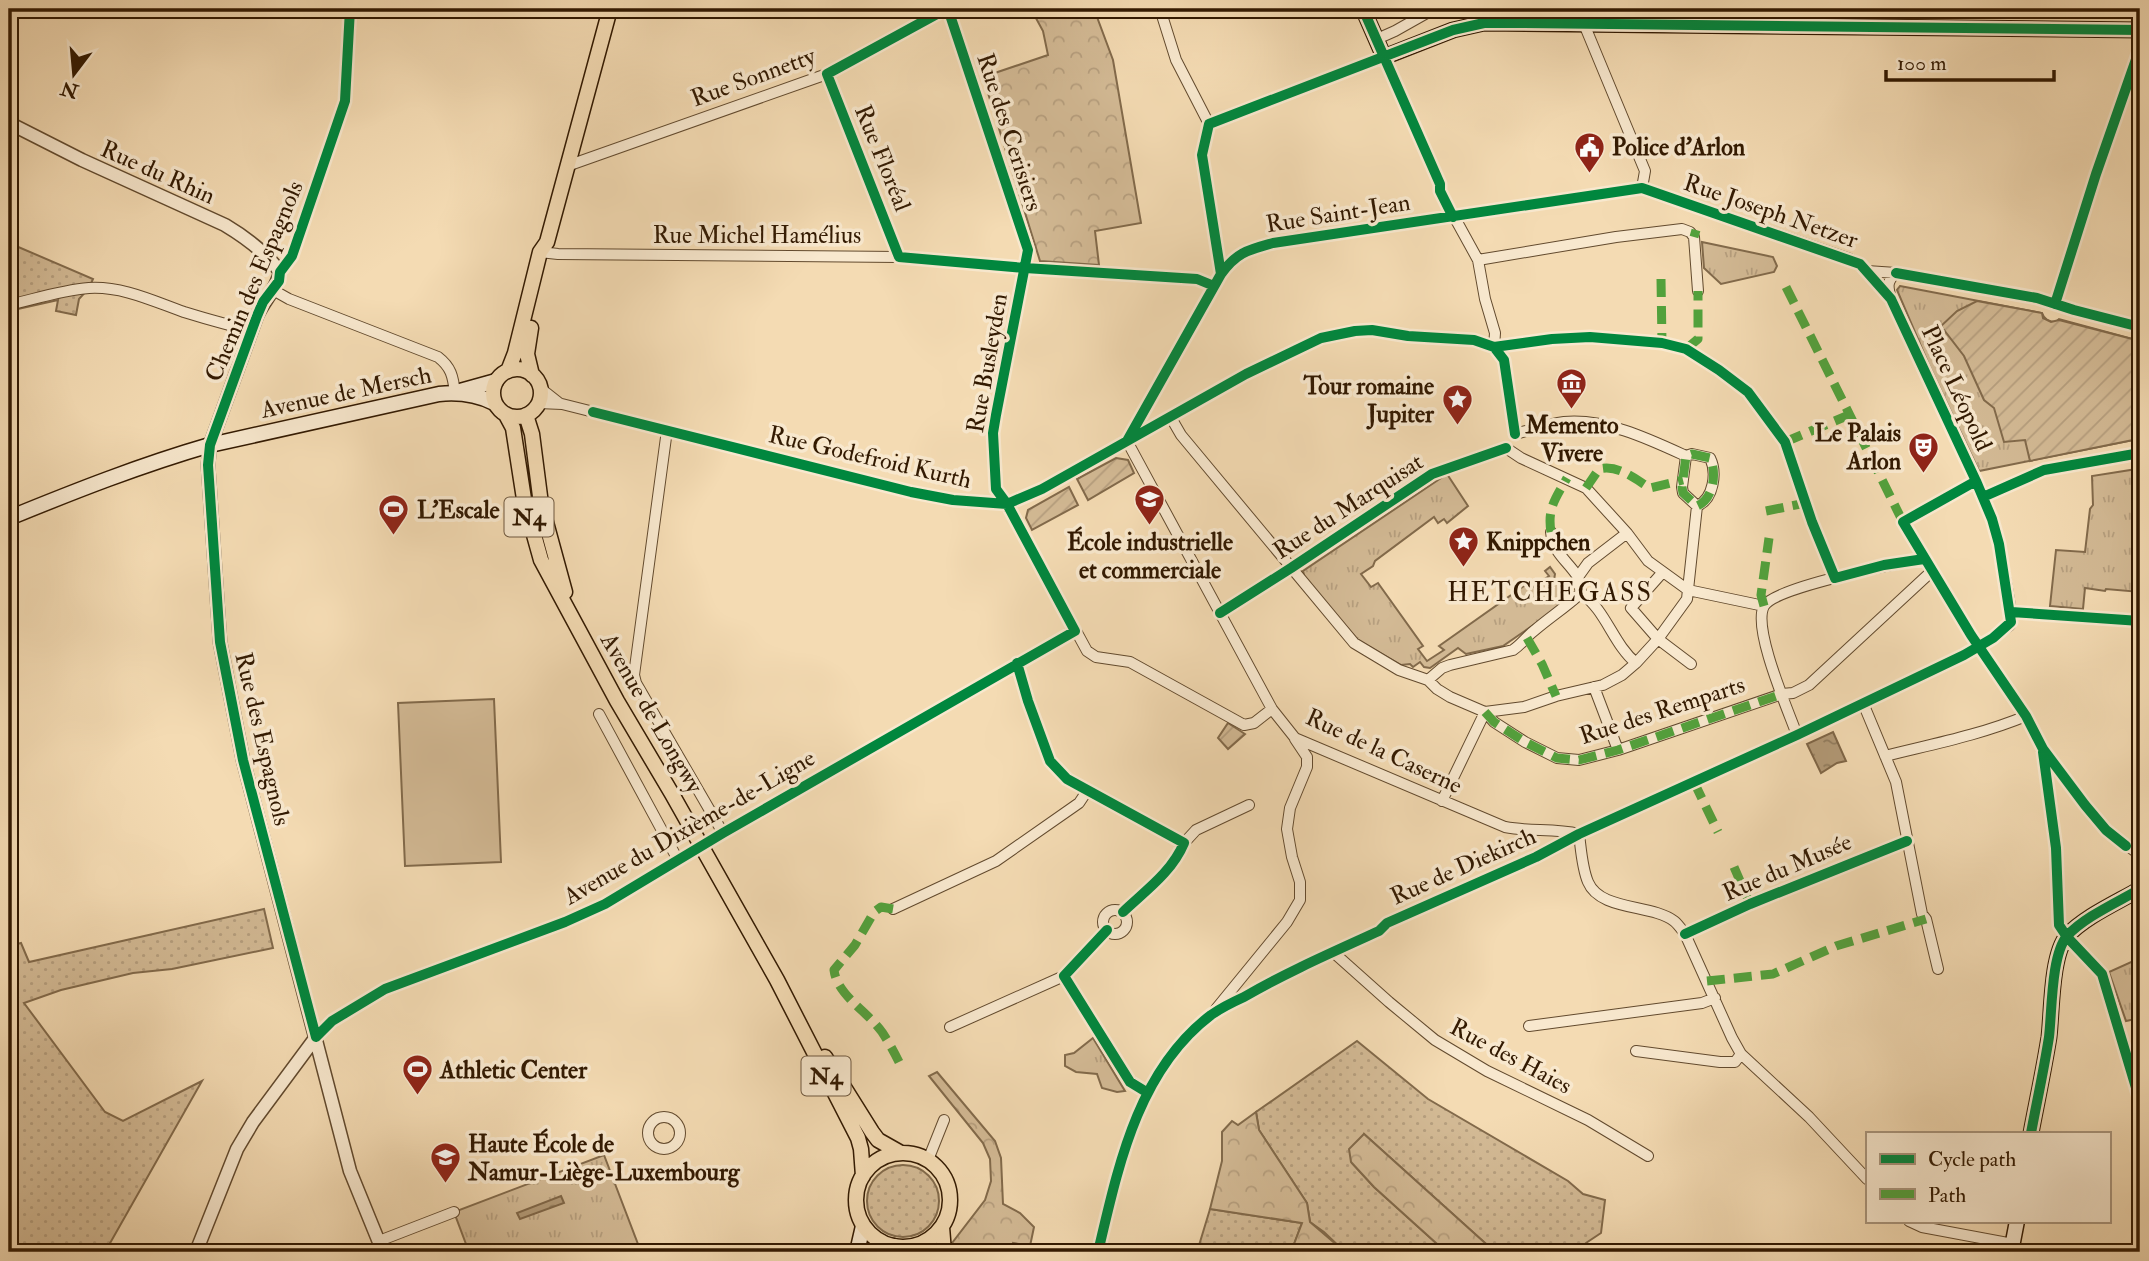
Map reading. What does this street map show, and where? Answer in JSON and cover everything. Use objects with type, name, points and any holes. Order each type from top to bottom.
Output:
[{"type":"main road","points":[[494,403],[493,388],[496,381],[508,371],[516,353],[610,9]]},
{"type":"main road","points":[[1363,9],[1384,57],[1453,30],[1483,23],[2140,30]]},
{"type":"main road","points":[[506,415],[526,415],[540,395],[528,363],[527,343],[545,249]]},
{"type":"main road","points":[[508,371],[520,369],[532,375]]},
{"type":"main road","name":"Avenue de Mersch","points":[[455,393],[496,381]]},
{"type":"main road","name":"Avenue de Mersch","points":[[9,518],[79,489],[210,445],[439,394],[474,394],[494,403]]},
{"type":"main road","name":"N4","points":[[494,403],[506,415]]},
{"type":"main road","name":"Avenue de Longwy","points":[[506,415],[515,437],[524,499],[541,560],[610,688],[777,980]]},
{"type":"main road","name":"Avenue de Longwy","points":[[526,415],[541,503],[570,614]]},
{"type":"main road","points":[[2031,1132],[2049,1033],[2060,949],[2067,937],[2085,922],[2140,889]]},
{"type":"main road","name":"N4","points":[[777,980],[878,1140],[901,1153],[928,1160]]},
{"type":"main road","name":"N4","points":[[777,980],[858,1138],[863,1176],[856,1201],[863,1226]]},
{"type":"main road","points":[[863,1176],[873,1164],[886,1156],[901,1153]]},
{"type":"main road","points":[[875,1252],[905,1249],[921,1244],[943,1227],[951,1198],[948,1183],[940,1170],[928,1160]]},
{"type":"main road","points":[[2012,1248],[2017,1222]]},
{"type":"main road","points":[[863,1226],[882,1242],[905,1249]]},
{"type":"main road","points":[[857,1252],[863,1226]]},
{"type":"main road","points":[[943,1227],[944,1252]]},
{"type":"street","name":"Chemin des Espagnols","points":[[210,445],[263,302],[279,281],[280,272],[292,256],[345,101],[350,9]]},
{"type":"street","name":"Rue Sonnetty","points":[[567,166],[827,74],[947,9]]},
{"type":"street","name":"Rue des Cerisiers","points":[[947,9],[1028,250],[1025,268]]},
{"type":"street","points":[[1160,9],[1177,60],[1209,124],[1202,155],[1221,274]]},
{"type":"street","points":[[1377,39],[1434,9]]},
{"type":"street","points":[[1543,9],[1548,23]]},
{"type":"street","points":[[1584,24],[1645,171],[1642,188]]},
{"type":"street","points":[[1404,27],[1401,34],[1403,39],[1412,45]]},
{"type":"street","points":[[2055,304],[2140,48]]},
{"type":"street","points":[[1209,124],[1384,57],[1440,184],[1452,204],[1460,211],[1475,213]]},
{"type":"street","name":"Rue Floréal","points":[[827,74],[899,257]]},
{"type":"street","name":"Rue du Rhin","points":[[9,123],[82,160],[225,225],[242,235],[275,264],[280,272]]},
{"type":"street","points":[[1440,184],[1440,191],[1478,260],[1495,333],[1494,347],[1504,359],[1515,434],[1506,448],[1521,458],[1586,488],[1627,533],[1648,561],[1688,590],[1764,606]]},
{"type":"street","name":"Rue Joseph Netzer","points":[[1453,217],[1642,188],[1850,259],[1860,264],[1891,299]]},
{"type":"street","name":"Rue Saint-Jean","points":[[1127,441],[1232,259],[1245,251],[1273,243],[1453,217]]},
{"type":"street","points":[[1478,260],[1682,229],[1694,237],[1698,291]]},
{"type":"street","name":"Rue Michel Hamélius","points":[[545,249],[899,257],[1197,279],[1214,286]]},
{"type":"street","name":"Rue Busleyden","points":[[1025,268],[993,433],[996,489],[1007,504],[1075,631],[1087,651],[1097,657],[1130,662],[1244,725],[1254,723],[1272,709]]},
{"type":"street","name":"Rue Joseph Netzer","points":[[1867,271],[1896,273],[2037,298],[2140,327]]},
{"type":"street","points":[[1891,299],[1887,287],[1889,279],[1896,273]]},
{"type":"street","points":[[9,305],[64,291],[109,289],[134,294],[183,312],[252,331]]},
{"type":"street","points":[[273,290],[289,299],[438,357],[449,365],[455,393]]},
{"type":"street","name":"Place Léopold","points":[[1891,299],[1958,439],[1992,519],[2011,612]]},
{"type":"street","name":"Rue Godefroid Kurth","points":[[540,395],[559,403],[911,492],[953,500],[1007,504],[1042,489],[1245,374],[1331,335],[1372,330],[1408,336],[1474,340],[1494,347]]},
{"type":"street","name":"Rue des Remparts","points":[[1170,416],[1181,435],[1354,643],[1399,670],[1428,680],[1450,697],[1485,712],[1494,722],[1525,742],[1557,758],[1579,760],[1618,750],[1809,685],[1931,572]]},
{"type":"street","points":[[1515,434],[1562,422],[1586,422],[1630,433],[1686,456],[1692,454],[1710,458],[1714,466],[1710,497],[1697,506]]},
{"type":"street","points":[[667,430],[634,676],[721,833]]},
{"type":"street","name":"Rue de la Caserne","points":[[1127,441],[1272,709],[1295,738],[1505,827],[1520,830],[1561,830],[1578,834]]},
{"type":"street","name":"Rue des Espagnols","points":[[210,445],[208,465],[220,642],[246,773],[350,1171],[381,1247]]},
{"type":"street","name":"Rue du Marquisat","points":[[1220,613],[1432,474],[1506,448]]},
{"type":"street","points":[[1983,497],[2043,470],[2140,453]]},
{"type":"street","points":[[1686,456],[1683,493],[1697,506]]},
{"type":"street","points":[[1442,801],[1485,712],[1524,707],[1603,685],[1622,675],[1658,639],[1687,599],[1697,506]]},
{"type":"street","points":[[1903,522],[1931,572],[2026,716],[2043,749],[2106,830],[2140,855]]},
{"type":"street","points":[[1551,532],[1556,552],[1578,577],[1581,593],[1594,605],[1624,653],[1636,663]]},
{"type":"street","points":[[1578,577],[1588,563],[1627,533]]},
{"type":"street","points":[[1797,735],[1764,642],[1761,622],[1764,606],[1774,597],[1786,592],[1884,565],[1924,559]]},
{"type":"street","points":[[1662,573],[1631,608],[1658,639],[1691,664]]},
{"type":"street","points":[[1428,680],[1450,665],[1513,650],[1581,593]]},
{"type":"street","points":[[2011,612],[2140,621]]},
{"type":"street","name":"Rue de Diekirch","points":[[1098,1252],[1115,1179],[1137,1113],[1165,1065],[1188,1036],[1212,1014],[1259,988],[1379,931],[1387,923],[1536,857],[1578,834],[1797,735],[1979,647],[2010,625],[2011,612]]},
{"type":"street","name":"Avenue du Dixième-de-Ligne","points":[[316,1037],[332,1021],[385,989],[565,922],[605,904],[721,833],[1075,631]]},
{"type":"street","points":[[1017,663],[1050,761],[1067,779],[1184,843],[1196,830],[1249,805]]},
{"type":"street","points":[[1594,687],[1618,750]]},
{"type":"street","points":[[1863,703],[1896,782],[1922,914],[1926,919],[1938,968]]},
{"type":"street","points":[[599,714],[682,857]]},
{"type":"street","points":[[1885,756],[1965,737],[2026,716]]},
{"type":"street","points":[[1212,1014],[1287,922],[1300,900],[1300,881],[1292,858],[1287,829],[1290,808],[1307,767],[1307,757],[1295,738]]},
{"type":"street","points":[[2043,749],[2056,848],[2060,928],[2102,974],[2140,1101]]},
{"type":"street","points":[[893,909],[996,861],[1079,803],[1087,791]]},
{"type":"street","points":[[1578,834],[1588,882],[1595,893],[1609,901],[1660,914],[1675,922],[1685,934],[1741,1054],[1809,1117],[1866,1178]]},
{"type":"street","name":"Rue du Musée","points":[[1685,934],[1907,841]]},
{"type":"street","points":[[950,1027],[1063,976],[1107,930]]},
{"type":"street","name":"Rue des Haies","points":[[1333,952],[1435,1040],[1487,1071],[1588,1120],[1648,1156]]},
{"type":"street","points":[[1248,970],[1259,988]]},
{"type":"street","points":[[1063,976],[1130,1082],[1148,1093]]},
{"type":"street","points":[[1529,1026],[1702,1003],[1715,998]]},
{"type":"street","points":[[196,1252],[237,1149],[253,1122],[316,1037]]},
{"type":"street","points":[[1636,1051],[1720,1062],[1735,1062],[1741,1054]]},
{"type":"street","points":[[928,1160],[944,1119]]},
{"type":"street","points":[[381,1247],[454,1212]]},
{"type":"street","points":[[1911,1222],[1922,1227],[2012,1248]]},
{"type":"green space","points":[[1031,9],[1094,9],[1113,60],[1141,223],[1095,231],[1099,265],[1040,261],[983,77],[1048,55],[1043,31]]},
{"type":"green space","points":[[1702,242],[1773,257],[1777,266],[1774,272],[1721,284],[1704,268]]},
{"type":"green space","points":[[9,243],[93,279],[79,299],[76,315],[56,311],[58,300],[9,311]]},
{"type":"green space","points":[[1900,286],[2042,313],[2051,321],[2056,322],[2059,319],[2140,341],[2140,436],[2133,440],[1979,471],[1929,365],[1897,290]]},
{"type":"green space","points":[[1977,301],[2042,313],[2043,318],[2051,322],[2059,320],[2140,341],[2140,436],[2133,440],[2030,461],[2025,440],[2004,442],[1994,408],[1984,400],[1964,356],[1941,326],[1957,311]]},
{"type":"green space","points":[[1116,458],[1128,460],[1134,473],[1088,500],[1077,479]]},
{"type":"green space","points":[[2137,469],[2140,492],[2140,592],[2085,588],[2083,609],[2050,606],[2056,550],[2085,552],[2090,509],[2093,505],[2092,476]]},
{"type":"green space","points":[[1447,474],[1468,506],[1447,523],[1444,519],[1438,523],[1434,517],[1361,574],[1371,587],[1378,583],[1423,646],[1418,649],[1427,661],[1444,650],[1439,646],[1528,583],[1532,588],[1549,576],[1545,571],[1550,567],[1555,574],[1554,580],[1566,590],[1568,596],[1561,606],[1503,646],[1466,654],[1458,648],[1430,668],[1424,667],[1420,662],[1413,667],[1410,664],[1401,665],[1358,640],[1305,579],[1303,571]]},
{"type":"green space","points":[[1069,487],[1078,505],[1032,530],[1026,518],[1028,510]]},
{"type":"green space","points":[[494,699],[501,862],[405,866],[398,703]]},
{"type":"green space","points":[[1228,723],[1245,734],[1228,749],[1218,738]]},
{"type":"green space","points":[[264,909],[273,948],[172,969],[133,973],[61,990],[24,1003],[105,1112],[123,1121],[202,1081],[105,1252],[9,1252],[9,946],[21,943],[29,962]]},
{"type":"green space","points":[[2140,958],[2140,1018],[2126,1021],[2109,972]]},
{"type":"green space","points":[[1093,1038],[1125,1091],[1102,1088],[1097,1074],[1076,1072],[1065,1066],[1065,1055],[1074,1053]]},
{"type":"green space","points":[[1357,1041],[1428,1099],[1568,1181],[1583,1194],[1605,1200],[1601,1233],[1577,1252],[1559,1248],[1554,1252],[1495,1252],[1364,1134],[1352,1163],[1374,1187],[1446,1252],[1345,1252],[1310,1222],[1307,1203],[1259,1130],[1256,1112]]},
{"type":"green space","points":[[937,1072],[995,1141],[1001,1158],[1003,1204],[1020,1213],[1034,1227],[1030,1246],[1013,1243],[1011,1252],[955,1252],[950,1243],[985,1200],[991,1181],[990,1159],[983,1143],[929,1076]]},
{"type":"green space","points":[[1256,1112],[1259,1130],[1307,1203],[1310,1222],[1345,1252],[1291,1252],[1302,1223],[1210,1209],[1222,1161],[1222,1132],[1232,1121],[1238,1125]]},
{"type":"green space","points":[[1364,1134],[1495,1252],[1446,1252],[1374,1187],[1351,1162],[1349,1149]]},
{"type":"green space","points":[[604,1155],[641,1252],[469,1252],[454,1212]]},
{"type":"green space","points":[[910,1165],[929,1175],[937,1187],[937,1215],[929,1227],[917,1235],[896,1237],[877,1227],[869,1215],[867,1194],[877,1175],[889,1167]]},
{"type":"green space","points":[[1210,1209],[1302,1223],[1291,1252],[1197,1252]]},
{"type":"water","points":[[1833,732],[1846,761],[1821,773],[1807,744]]},
{"type":"water","points":[[561,1196],[564,1203],[520,1219],[517,1213]]},
{"type":"marked path","points":[[1694,237],[1696,230]]},
{"type":"marked path","points":[[1661,279],[1662,343]]},
{"type":"marked path","points":[[1786,287],[1903,522]]},
{"type":"marked path","points":[[1686,349],[1698,339],[1698,291]]},
{"type":"marked path","points":[[1785,442],[1849,415]]},
{"type":"marked path","points":[[1692,454],[1710,458],[1713,470],[1712,485],[1707,498],[1697,506],[1683,493],[1682,487],[1686,456],[1692,454]]},
{"type":"marked path","points":[[1586,488],[1599,469],[1606,468],[1626,473],[1650,488],[1683,480]]},
{"type":"marked path","points":[[1551,532],[1551,510],[1567,478]]},
{"type":"marked path","points":[[1766,511],[1806,503]]},
{"type":"marked path","points":[[1764,606],[1761,595],[1769,538]]},
{"type":"marked path","points":[[1527,638],[1556,696]]},
{"type":"marked path","points":[[1485,712],[1494,722],[1525,742],[1557,758],[1579,760],[1618,750],[1782,694]]},
{"type":"marked path","points":[[1694,782],[1718,832]]},
{"type":"marked path","points":[[1734,867],[1750,904]]},
{"type":"marked path","points":[[893,909],[881,907],[874,912],[855,945],[834,970],[841,987],[876,1024],[899,1062]]},
{"type":"marked path","points":[[1707,981],[1773,974],[1836,946],[1926,919]]},
{"type":"cycle path","points":[[316,1037],[243,760],[220,642],[208,465],[210,445],[257,316],[263,302],[279,281],[280,272],[292,256],[345,101],[350,9]]},
{"type":"cycle path","points":[[946,9],[827,74],[899,257],[1197,279],[1214,286]]},
{"type":"cycle path","points":[[316,1037],[332,1021],[385,989],[565,922],[605,904],[723,833],[1075,631],[1007,504],[996,489],[993,433],[1028,250],[948,9]]},
{"type":"cycle path","points":[[1363,9],[1453,217]]},
{"type":"cycle path","points":[[1221,274],[1202,155],[1209,124],[1453,30],[1484,23],[2140,30]]},
{"type":"cycle path","points":[[2055,304],[2140,48]]},
{"type":"cycle path","points":[[1098,1252],[1123,1155],[1148,1092],[1165,1064],[1186,1038],[1211,1015],[1293,971],[1379,931],[1387,923],[1536,857],[1579,834],[1797,735],[1964,655],[1993,638],[2011,622],[1999,544],[1992,519],[1891,299],[1860,264],[1642,188],[1273,243],[1244,253],[1232,261],[1221,274],[1127,441]]},
{"type":"cycle path","points":[[1896,273],[2037,298],[2140,327]]},
{"type":"cycle path","points":[[593,412],[911,492],[953,500],[1007,504],[1042,489],[1246,374],[1321,338],[1372,330],[1408,336],[1474,340],[1494,347],[1504,360],[1515,434]]},
{"type":"cycle path","points":[[1494,347],[1590,337],[1662,343],[1686,349],[1748,392],[1785,442],[1812,522],[1835,578],[1884,565],[1924,559]]},
{"type":"cycle path","points":[[1220,613],[1432,474],[1506,448]]},
{"type":"cycle path","points":[[1983,497],[2044,470],[2140,453]]},
{"type":"cycle path","points":[[1976,481],[1903,522],[1971,635],[2026,716],[2043,749],[2106,830],[2126,846]]},
{"type":"cycle path","points":[[2011,612],[2140,621]]},
{"type":"cycle path","points":[[1017,663],[1050,761],[1067,779],[1184,843],[1165,872],[1123,912]]},
{"type":"cycle path","points":[[2043,752],[2056,848],[2059,925],[2102,974],[2140,1101]]},
{"type":"cycle path","points":[[1685,934],[1750,904],[1907,841]]},
{"type":"cycle path","points":[[2031,1132],[2049,1037],[2055,970],[2062,945],[2067,936],[2082,922],[2140,889]]},
{"type":"cycle path","points":[[1107,930],[1064,976],[1130,1082],[1148,1093]]},
{"type":"place","name":"Police d'Arlon","points":[[1589,174]]},
{"type":"place","name":"Memento Vivere","points":[[1572,410]]},
{"type":"place","name":"Tour romaine Jupiter","points":[[1457,427]]},
{"type":"place","name":"Le Palais Arlon","points":[[1924,474]]},
{"type":"place","name":"École industrielle et commerciale","points":[[1150,527]]},
{"type":"place","name":"L'Escale","points":[[394,537]]},
{"type":"place","name":"Knippchen","points":[[1463,569]]},
{"type":"place","name":"Athletic Center","points":[[417,1097]]},
{"type":"place","name":"Haute École de Namur-Liège-Luxembourg","points":[[445,1185]]},
{"type":"district","name":"HETCHEGASS","points":[[1550,592]]}]
